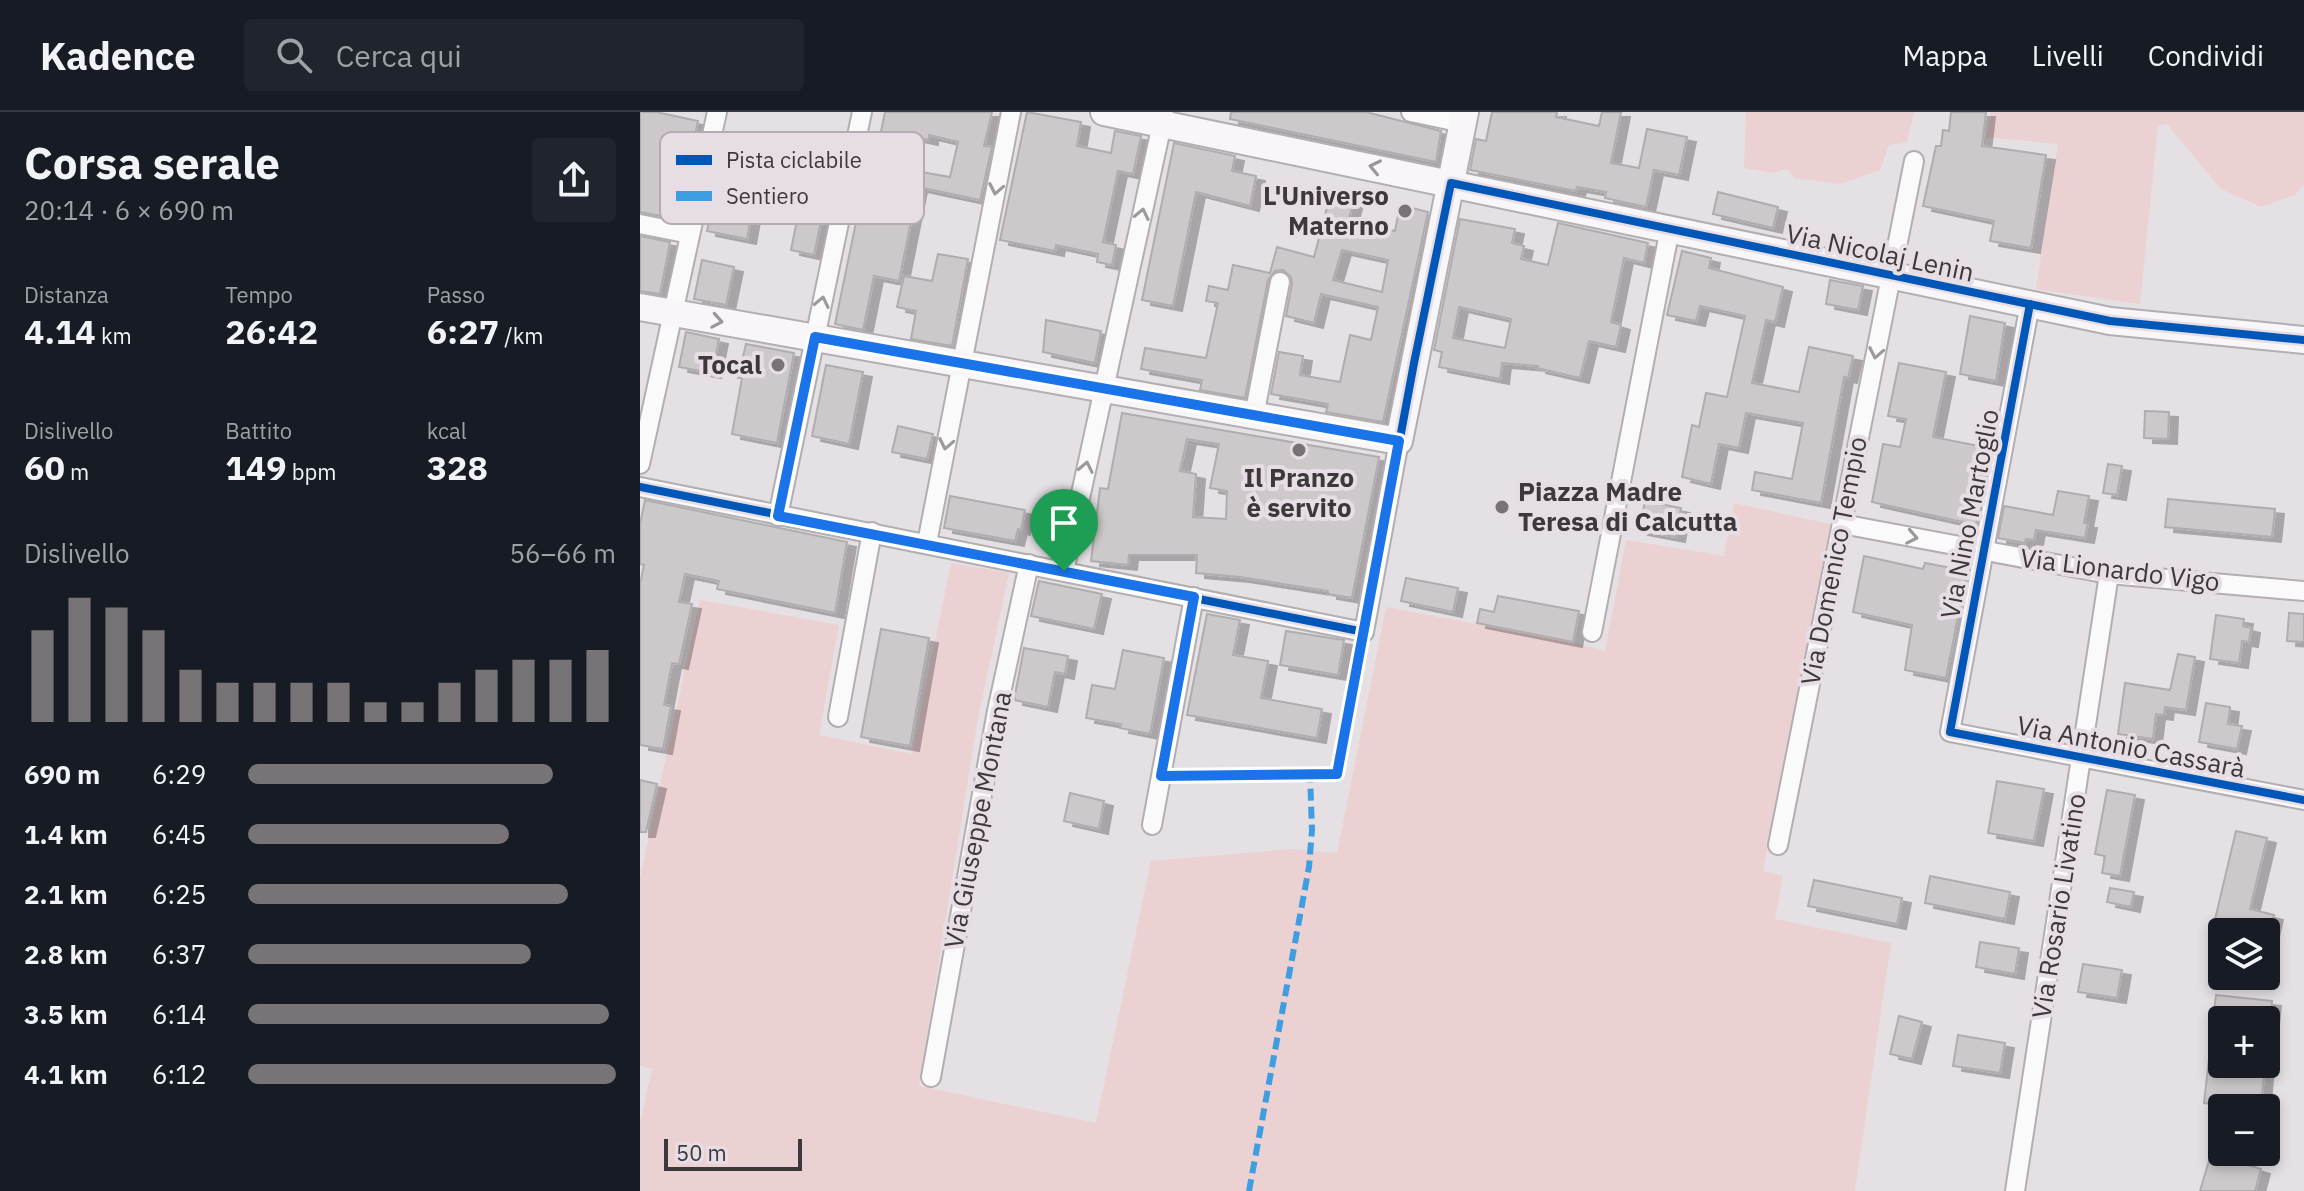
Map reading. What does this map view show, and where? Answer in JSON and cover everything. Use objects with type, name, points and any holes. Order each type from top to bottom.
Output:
[{"type":"main road","name":"Via Nicolaj Lenin","points":[[1104,112],[1163,118],[1451,183],[2110,321],[2304,340]]},
{"type":"main road","points":[[640,307],[1399,441],[1464,117]]},
{"type":"street","points":[[858,132],[862,112]]},
{"type":"street","points":[[927,543],[1011,112]]},
{"type":"street","points":[[1411,112],[1464,117]]},
{"type":"street","points":[[1064,571],[1163,118]]},
{"type":"street","name":"Via Domenico Tempio","points":[[1778,845],[1914,161]]},
{"type":"street","points":[[640,224],[690,234]]},
{"type":"street","points":[[640,464],[692,224]]},
{"type":"street","points":[[778,516],[839,224]]},
{"type":"street","points":[[1592,632],[1670,228]]},
{"type":"street","points":[[1254,416],[1280,282]]},
{"type":"street","name":"Via Nino Martoglio","points":[[1950,732],[2030,304]]},
{"type":"street","points":[[640,374],[659,377]]},
{"type":"street","points":[[640,487],[1364,632],[1399,441]]},
{"type":"street","name":"Via Lionardo Vigo","points":[[1842,524],[2109,574],[2304,591]]},
{"type":"street","points":[[838,717],[872,532]]},
{"type":"street","name":"Via Giuseppe Montana","points":[[931,1077],[997,711],[1029,564]]},
{"type":"street","name":"Via Rosario Livatino","points":[[2015,1191],[2109,574]]},
{"type":"street","points":[[1152,825],[1194,597]]},
{"type":"street","name":"Via Antonio Cassarà","points":[[1950,732],[2304,800]]},
{"type":"lane","points":[[1161,776],[1337,774],[1364,632]]},
{"type":"shaded area","points":[[1746,112],[1914,112],[1907,142],[1889,145],[1880,170],[1840,184],[1794,178],[1788,169],[1772,173],[1744,168]]},
{"type":"shaded area","points":[[1991,112],[2304,112],[2304,184],[2295,195],[2261,207],[2221,189],[2167,124],[2158,126],[2140,304],[2036,289],[2058,144],[1986,137]]},
{"type":"shaded area","points":[[1734,503],[1830,524],[1763,871],[1783,876],[1775,919],[1891,943],[1855,1191],[640,1191],[640,1123],[652,1069],[640,1066],[640,878],[700,600],[839,625],[819,735],[912,754],[951,563],[1009,573],[978,718],[919,1086],[1096,1123],[1151,861],[1292,849],[1337,853],[1386,607],[1573,642],[1605,651],[1626,540],[1724,556]]},
{"type":"building","points":[[640,112],[656,112],[698,121],[696,132],[660,132],[660,216],[640,212]]},
{"type":"building","points":[[885,112],[992,112],[984,146],[992,147],[980,200],[924,188],[924,172],[950,177],[958,142],[929,135],[929,140],[924,139],[924,132],[881,132]]},
{"type":"building","points":[[1027,112],[1081,122],[1077,146],[1111,153],[1115,131],[1141,136],[1133,174],[1118,171],[1103,242],[1116,245],[1112,265],[1097,262],[1098,254],[1056,245],[1055,251],[1000,240]]},
{"type":"building","points":[[1231,112],[1366,112],[1441,131],[1436,162],[1230,119]]},
{"type":"building","points":[[1492,112],[1557,112],[1556,117],[1599,126],[1602,112],[1621,112],[1611,163],[1639,168],[1647,129],[1687,137],[1679,175],[1654,170],[1646,207],[1605,198],[1606,192],[1577,187],[1576,191],[1470,170],[1476,139],[1486,141]]},
{"type":"building","points":[[1951,112],[1986,112],[1982,146],[2046,155],[2031,248],[1990,241],[1994,221],[1923,206],[1936,146],[1941,146],[1943,130],[1949,131]]},
{"type":"building","points":[[1174,143],[1235,156],[1232,171],[1256,176],[1250,206],[1196,192],[1173,306],[1142,300]]},
{"type":"building","points":[[1331,192],[1355,198],[1348,221],[1395,231],[1400,205],[1428,212],[1383,422],[1326,412],[1328,404],[1271,394],[1279,352],[1303,356],[1300,375],[1340,382],[1350,335],[1371,340],[1378,307],[1321,294],[1314,323],[1286,316],[1292,284],[1291,277],[1283,270],[1275,271],[1268,280],[1245,398],[1200,390],[1202,380],[1141,369],[1145,348],[1206,358],[1218,303],[1206,301],[1209,286],[1228,290],[1233,265],[1270,273],[1277,247],[1314,257]],"holes":[[[1342,250],[1388,260],[1382,292],[1333,280]]]},
{"type":"building","points":[[1718,192],[1778,207],[1773,228],[1713,214]]},
{"type":"building","points":[[1460,219],[1515,229],[1512,243],[1524,246],[1521,259],[1548,265],[1558,223],[1648,243],[1644,263],[1624,258],[1611,322],[1621,325],[1616,347],[1589,341],[1580,378],[1538,366],[1502,363],[1500,379],[1439,367],[1442,352],[1434,350]],"holes":[[[1459,307],[1511,319],[1505,348],[1453,338]]]},
{"type":"building","points":[[708,224],[750,224],[747,239],[707,231]]},
{"type":"building","points":[[796,224],[820,224],[814,255],[791,250]]},
{"type":"building","points":[[856,224],[911,224],[899,281],[874,276],[863,330],[835,324]]},
{"type":"building","points":[[640,236],[670,242],[660,294],[640,291]]},
{"type":"building","points":[[1682,251],[1711,258],[1709,268],[1783,287],[1775,322],[1766,320],[1752,383],[1799,392],[1809,347],[1853,356],[1848,378],[1844,377],[1821,503],[1752,490],[1755,472],[1792,479],[1803,423],[1746,413],[1739,448],[1719,444],[1711,484],[1682,477],[1692,425],[1699,427],[1706,393],[1727,397],[1745,316],[1700,306],[1696,321],[1667,315]]},
{"type":"building","points":[[938,254],[968,259],[952,346],[911,339],[916,311],[897,307],[904,276],[932,281]]},
{"type":"building","points":[[702,260],[734,267],[726,305],[694,299]]},
{"type":"building","points":[[1830,280],[1863,286],[1858,310],[1826,304]]},
{"type":"building","points":[[1970,316],[2005,323],[1996,381],[1960,374]]},
{"type":"building","points":[[1046,320],[1101,331],[1095,363],[1043,352]]},
{"type":"building","points":[[686,332],[719,339],[712,373],[679,367]]},
{"type":"building","points":[[746,344],[794,353],[777,443],[732,434],[742,378],[738,378]]},
{"type":"building","points":[[1899,363],[1946,372],[1933,437],[1984,447],[1974,498],[1981,501],[1976,525],[1872,502],[1883,444],[1900,447],[1906,419],[1888,416]]},
{"type":"building","points":[[826,365],[863,372],[849,444],[812,436]]},
{"type":"building","points":[[2145,411],[2169,412],[2168,439],[2144,438]]},
{"type":"building","points":[[1122,413],[1379,457],[1352,598],[1328,594],[1328,591],[1196,573],[1197,555],[1129,555],[1128,565],[1091,561],[1100,488],[1108,489]],"holes":[[[1187,439],[1219,444],[1210,488],[1227,491],[1226,519],[1193,517],[1196,474],[1180,471]]]},
{"type":"building","points":[[898,426],[933,434],[927,459],[892,452]]},
{"type":"building","points":[[2108,464],[2122,466],[2117,495],[2103,493]]},
{"type":"building","points":[[2058,491],[2089,496],[2084,523],[2088,523],[2085,538],[2036,530],[2034,540],[2026,539],[2025,543],[1998,538],[2004,506],[2053,515]]},
{"type":"building","points":[[950,496],[1025,510],[1015,541],[944,528]]},
{"type":"building","points":[[2168,499],[2275,509],[2272,537],[2165,527]]},
{"type":"building","points":[[645,500],[847,542],[835,613],[717,589],[719,581],[685,574],[679,602],[692,604],[679,664],[672,663],[664,705],[671,706],[663,749],[640,745],[640,584],[644,565],[640,564],[640,524]]},
{"type":"building","points":[[1645,501],[1681,508],[1676,537],[1639,530]]},
{"type":"building","points":[[1864,556],[1923,569],[1925,563],[1967,571],[1946,678],[1905,670],[1912,625],[1853,612]]},
{"type":"building","points":[[1406,578],[1458,588],[1453,612],[1401,601]]},
{"type":"building","points":[[1039,581],[1102,594],[1094,629],[1031,616]]},
{"type":"building","points":[[1498,596],[1579,611],[1573,642],[1477,623],[1480,609],[1494,612]]},
{"type":"building","points":[[2289,613],[2304,614],[2304,642],[2287,641]]},
{"type":"building","points":[[1207,614],[1240,620],[1233,655],[1268,661],[1261,698],[1322,709],[1317,738],[1187,715]]},
{"type":"building","points":[[2216,615],[2244,619],[2243,626],[2251,628],[2249,642],[2242,641],[2239,663],[2210,659]]},
{"type":"building","points":[[881,629],[929,638],[910,746],[861,737]]},
{"type":"building","points":[[1286,631],[1344,640],[1338,675],[1280,665]]},
{"type":"building","points":[[1024,648],[1068,656],[1065,674],[1055,672],[1048,707],[1014,700]]},
{"type":"building","points":[[1123,650],[1164,658],[1150,734],[1120,728],[1121,724],[1086,718],[1092,685],[1115,689]]},
{"type":"building","points":[[2178,654],[2195,657],[2186,710],[2165,707],[2164,715],[2156,714],[2153,739],[2118,734],[2125,683],[2170,690]]},
{"type":"building","points":[[2206,703],[2230,707],[2228,724],[2242,726],[2237,749],[2199,742]]},
{"type":"building","points":[[640,780],[657,784],[646,832],[640,832]]},
{"type":"building","points":[[1997,781],[2044,789],[2034,841],[1988,833]]},
{"type":"building","points":[[2107,790],[2135,795],[2120,876],[2102,873],[2105,856],[2095,854]]},
{"type":"building","points":[[1070,793],[1104,801],[1099,829],[1064,821]]},
{"type":"building","points":[[2236,831],[2267,838],[2250,909],[2274,915],[2273,918],[2215,918]]},
{"type":"building","points":[[1930,876],[2010,892],[2005,919],[1925,903]]},
{"type":"building","points":[[1814,880],[1902,898],[1897,924],[1808,906]]},
{"type":"building","points":[[2110,888],[2134,892],[2131,907],[2107,902]]},
{"type":"building","points":[[1980,942],[2019,948],[2015,974],[1976,967]]},
{"type":"building","points":[[2083,964],[2122,970],[2117,998],[2078,992]]},
{"type":"building","points":[[2216,995],[2272,1001],[2271,1006],[2215,1006]]},
{"type":"building","points":[[1899,1016],[1922,1022],[1912,1059],[1890,1054]]},
{"type":"building","points":[[1958,1035],[2005,1043],[2000,1073],[1953,1066]]},
{"type":"building","points":[[2208,1068],[2208,1078],[2264,1078],[2262,1094],[2208,1094],[2208,1103],[2204,1103]]},
{"type":"building","points":[[2208,1164],[2261,1169],[2255,1191],[2200,1191]]},
{"type":"marked path","points":[[1249,1191],[1309,867],[1312,830],[1310,774]]},
{"type":"cycle path","points":[[640,487],[1364,632],[1451,183],[2110,321],[2304,340]]},
{"type":"cycle path","points":[[2030,304],[1950,732],[2304,800]]},
{"type":"place","name":"L'Universo Materno","points":[[1405,211]]},
{"type":"place","name":"Tocal","points":[[778,365]]},
{"type":"place","name":"Il Pranzo è servito","points":[[1299,450]]},
{"type":"place","name":"Piazza Madre Teresa di Calcutta","points":[[1502,507]]},
{"type":"route","points":[[815,337],[1399,441],[1337,774],[1161,776],[1194,597],[1064,571],[778,516],[815,337]]}]
